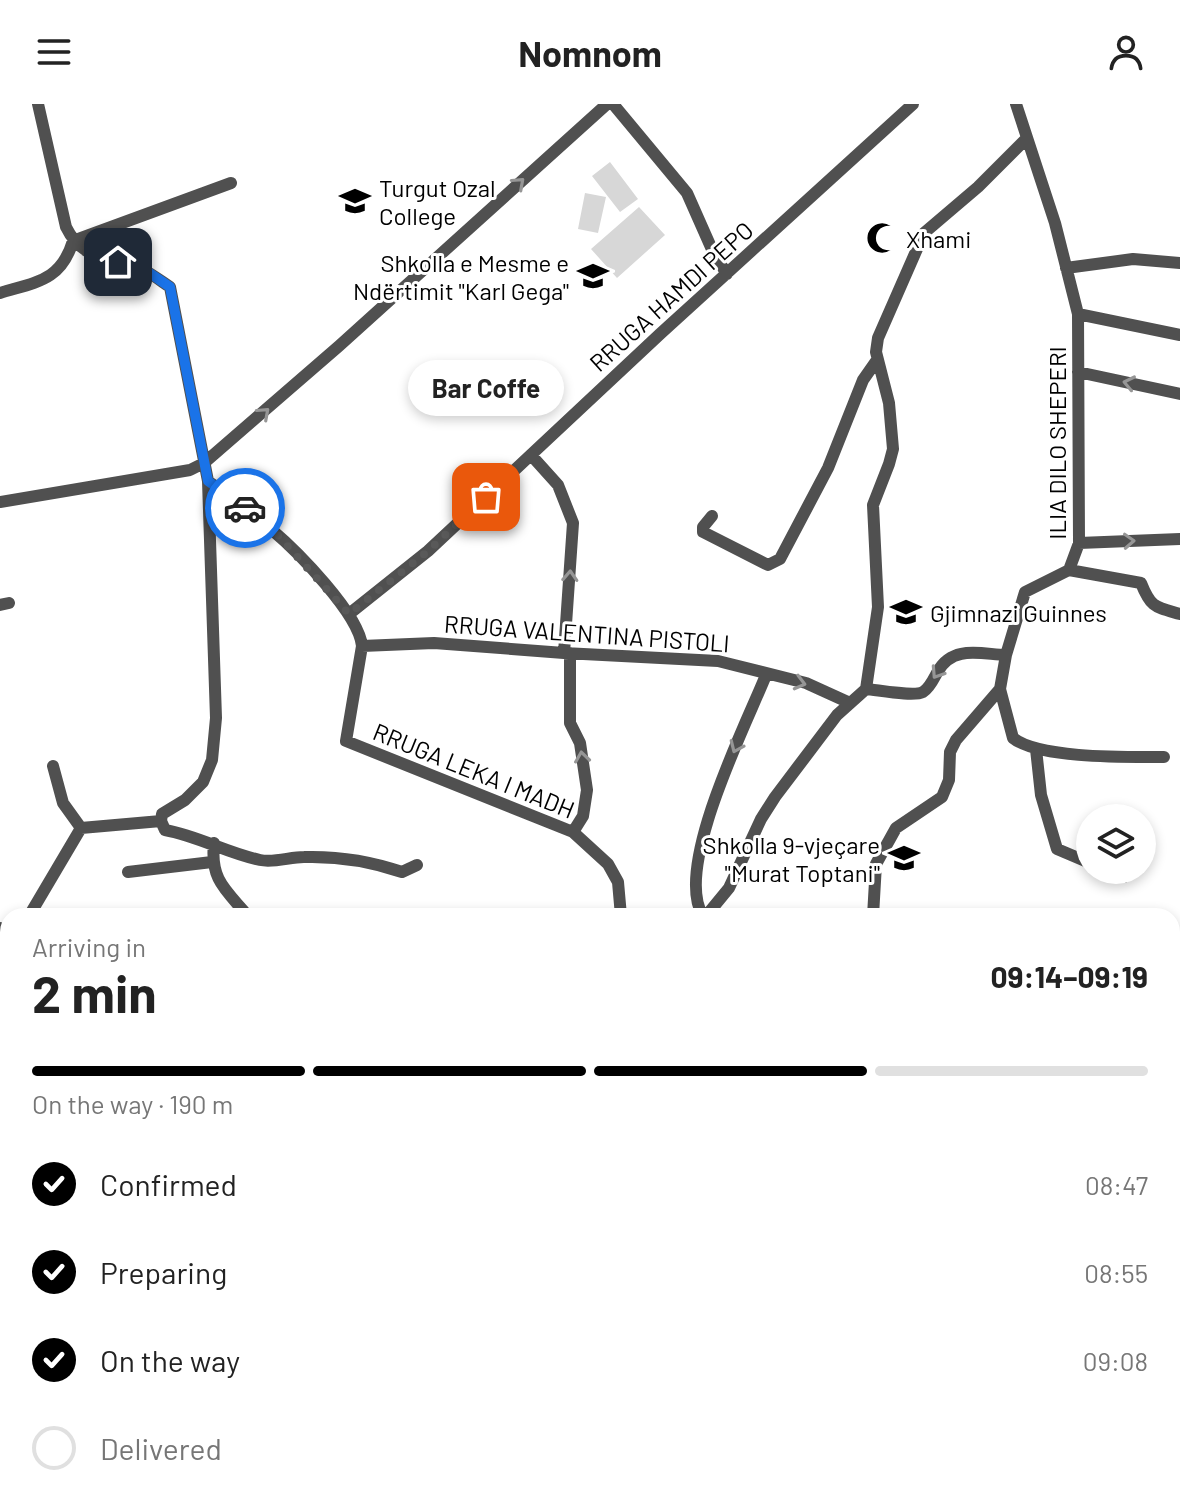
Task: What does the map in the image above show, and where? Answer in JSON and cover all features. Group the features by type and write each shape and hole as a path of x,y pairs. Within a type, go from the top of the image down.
{"street":[{"path":"38,104 66,227 73,241 87,254 145,270 170,287 208,481 216,718 212,760 203,782 185,800 162,814 165,830 264,861 303,857 342,858 372,862 402,872 417,865"},
{"path":"0,502 190,470 204,463 610,104 687,193 714,254 727,274"},
{"name":"RRUGA HAMDI PEPO","path":"349,614 428,551 913,104"},
{"name":"ILIA DILO SHEPERI","path":"1016,104 1051,208 1078,314 1079,543 1069,570"},
{"path":"711,908 729,888 761,819 775,797 837,715 866,689 878,607 873,505 893,449 889,403 877,360 878,338 924,233 958,205 1026,139"},
{"path":"73,241 231,183"},
{"path":"0,293 46,278 60,269 68,258 73,241"},
{"path":"1066,268 1133,259 1180,263"},
{"path":"1078,314 1180,335"},
{"path":"712,516 703,527 703,532 768,565 780,559 828,468 863,380 877,360"},
{"path":"1078,372 1180,394"},
{"path":"531,455 558,485 573,523 567,653 570,723 580,743 587,790 583,816 573,832"},
{"path":"208,481 274,531 349,614 362,646"},
{"path":"1079,543 1180,539"},
{"path":"1164,757 1036,749 1013,738 1000,689 1006,655 1025,592 1069,570 1141,583 1149,603 1180,614"},
{"name":"RRUGA VALENTINA PISTOLI","path":"362,646 434,643 718,661 806,683 850,703"},
{"name":"RRUGA LEKA I MADH","path":"362,646 346,741 573,832 600,855 613,873 618,882 620,908"},
{"path":"866,689 919,693 928,688 942,664 956,654 1006,655"},
{"path":"699,908 696,888 703,835 715,796 766,675"},
{"path":"873,908 876,864 885,846 896,828 942,797 949,780 950,752 956,740 1000,689"},
{"path":"1036,749 1041,795 1057,849 1076,857"},
{"path":"53,766 63,803 81,828"},
{"path":"81,828 161,821"},
{"path":"34,908 81,828"},
{"path":"214,843 212,862 216,879 241,908"},
{"path":"128,872 212,862"}],"shaded area":[{"path":"610,162 638,199 620,212 592,176"},
{"path":"585,193 606,197 598,233 578,229"},
{"path":"639,207 665,235 617,278 591,249"}],"way so far":[{"path":"245,508 274,531 349,614 428,551 486,497"}],"place":[{"name":"Turgut Ozal College","path":"355,201"},
{"name":"Xhami","path":"882,238"},
{"name":"Shkolla e Mesme e Ndërtimit \"Karl Gega\"","path":"593,276"},
{"name":"Bar Coffe","path":"486,497"},
{"name":"Gjimnazi Guinnes","path":"906,612"},
{"name":"Shkolla 9-vjeçare \"Murat Toptani\"","path":"904,858"}],"route":[{"path":"118,262 145,270 170,287 208,481 245,508"}]}
